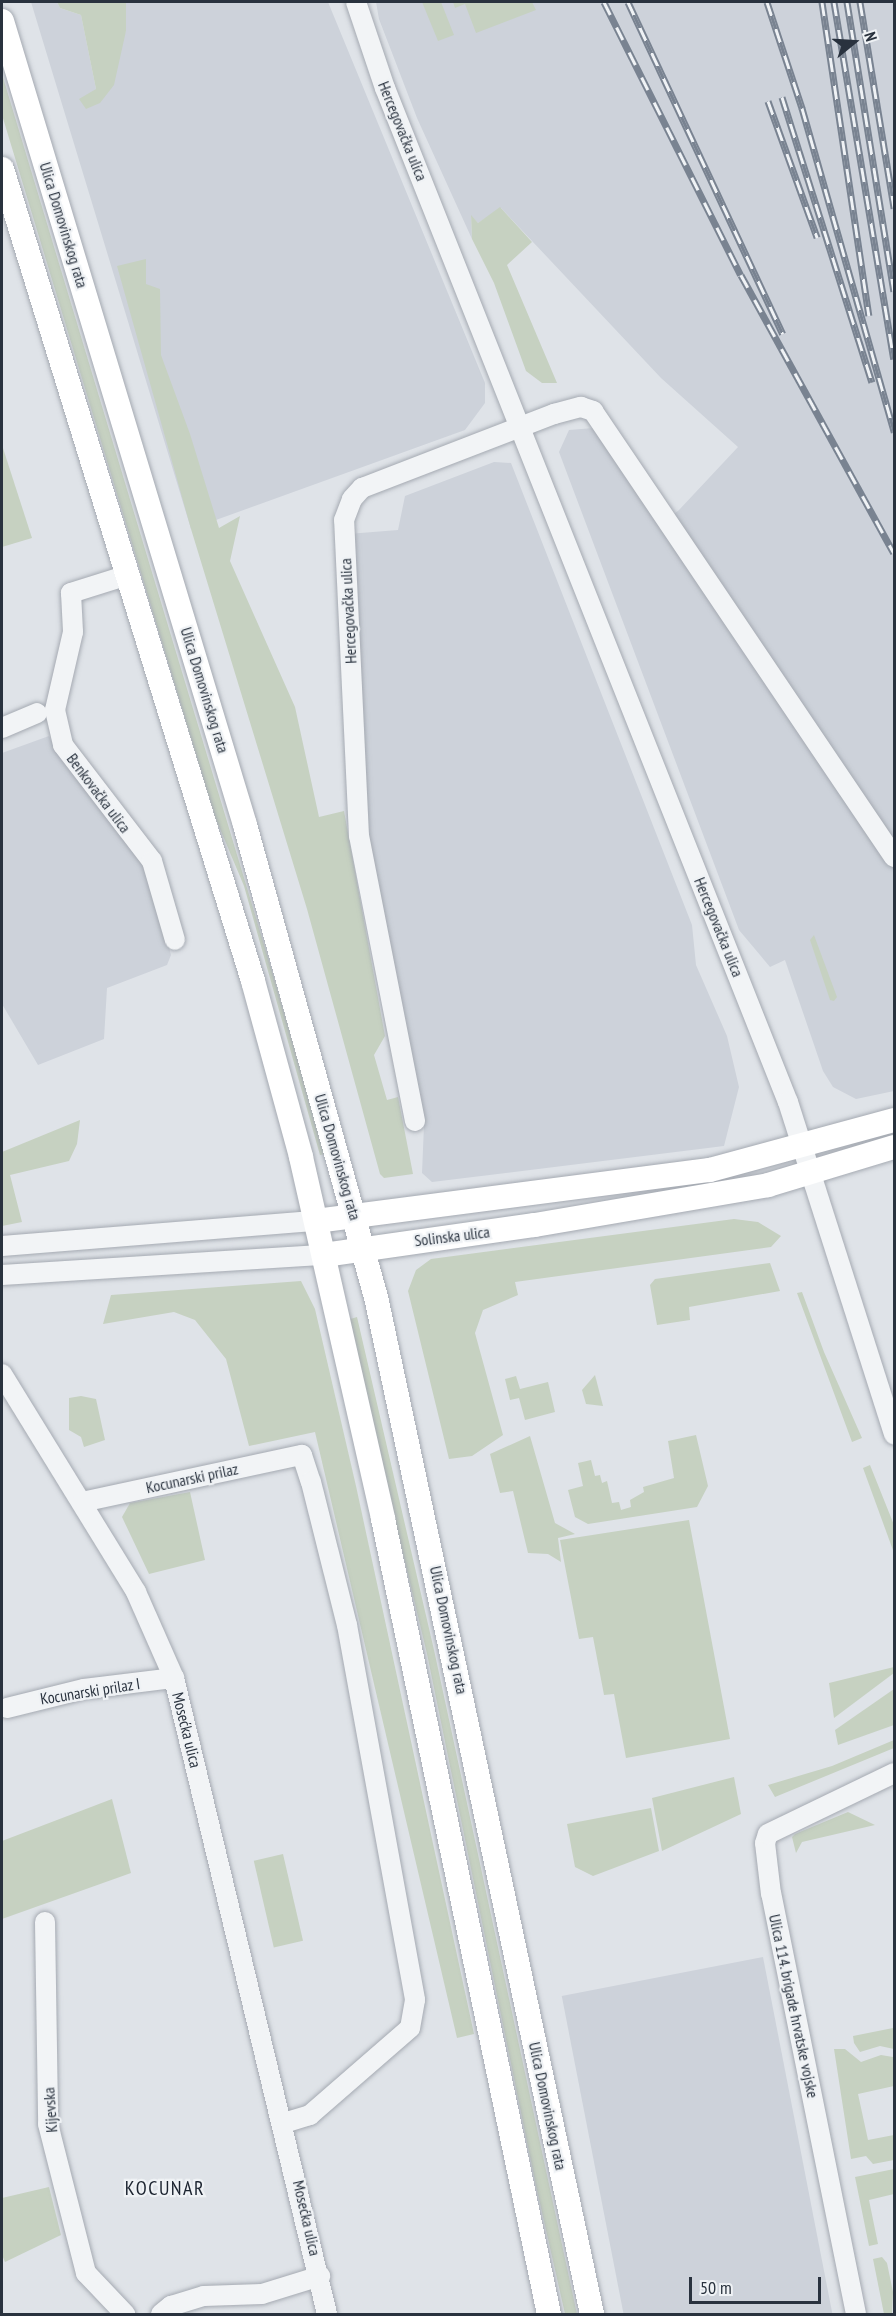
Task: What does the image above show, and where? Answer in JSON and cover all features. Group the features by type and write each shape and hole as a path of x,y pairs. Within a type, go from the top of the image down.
{"main road":[{"name":"Ulica Domovinskog rata","path":"2,21 245,825 356,1218 432,1548 592,2314"},
{"path":"2,169 253,981 316,1221 549,2314"},
{"name":"Solinska ulica","path":"316,1221 356,1218 605,1181 710,1170 803,1147 894,1120"},
{"name":"Solinska ulica","path":"324,1255 633,1209 812,1175 894,1147"}],"street":[{"name":"Hercegovačka ulica","path":"356,2 385,88 756,1016 803,1147 894,1435"},
{"name":"Hercegovačka ulica","path":"415,1121 359,836 345,512 362,488 522,426 581,407 594,411 894,857"},
{"name":"Benkovačka ulica","path":"128,576 71,593 73,632 55,710 63,745 152,861 176,940"},
{"path":"2,728 37,713"},
{"name":"Solinska ulica","path":"2,1246 316,1221"},
{"name":"Solinska ulica","path":"2,1275 324,1255"},
{"name":"Mosećka ulica","path":"2,1374 136,1592 174,1678 284,2123 327,2314"},
{"name":"Kocunarski prilaz","path":"82,1502 302,1455 347,1625 415,2000 410,2028 310,2115 284,2123"},
{"name":"Kocunarski prilaz I","path":"7,1708 84,1689 174,1678"},
{"name":"Ulica 114. brigade hrvatske vojske","path":"856,2314 771,1894 765,1843 768,1834 894,1773"},
{"name":"Kijevska","path":"45,1922 48,2124 86,2273 125,2314"},
{"path":"161,2314 171,2306 204,2296 262,2294 320,2276"}],"shaded area":[{"path":"31,2 57,2 60,8 81,15 96,89 86,109 126,31 126,2 328,2 485,383 485,403 465,430 191,529"},
{"path":"376,2 894,2 894,1091 856,1099 833,1087 823,1071 785,960 770,967 739,930 559,452 569,430 594,428 661,524 679,510 738,447 661,378 501,208 478,223 471,216 472,239 417,118 379,19"},
{"path":"494,462 511,463 692,925 696,965 727,1036 739,1087 724,1146 432,1182 422,1173 424,1125 366,837 348,534 398,530 405,496"},
{"path":"49,736 55,749 151,876 171,955 167,965 107,988 104,1039 38,1065 2,1004 2,753"},
{"path":"763,1957 832,2314 624,2314 562,1996"}],"green space":[{"path":"57,2 126,2 126,31 114,85 100,103 86,109 79,99 96,89 81,15 60,8"},
{"path":"422,2 441,2 454,35 438,41"},
{"path":"453,2 532,2 536,10 476,33 465,4 455,8"},
{"path":"2,74 325,1154 320,1155 244,886 215,817 2,115"},
{"path":"500,207 532,242 507,265 557,383 542,383 526,371 494,283 472,239 471,215 478,223"},
{"path":"146,259 146,284 160,289 161,355 190,434 219,528 240,516 230,561 295,707 319,817 344,811 385,1036 374,1055 387,1100 398,1097 413,1174 384,1178 380,1174 307,909 191,529 117,266"},
{"path":"2,445 32,538 2,547"},
{"path":"814,935 837,997 834,1001 830,1000 810,940"},
{"path":"80,1120 77,1144 69,1161 10,1175 22,1222 2,1226 2,1152"},
{"path":"734,1219 758,1222 781,1236 771,1247 515,1282 518,1295 483,1310 475,1333 503,1435 472,1456 449,1459 408,1291 416,1270 431,1259"},
{"path":"770,1263 780,1291 689,1307 690,1320 657,1325 650,1285 655,1279"},
{"path":"301,1281 315,1309 356,1486 474,2034 457,2038 315,1432 249,1446 226,1359 195,1320 174,1312 103,1324 111,1295"},
{"path":"802,1292 824,1352 862,1438 852,1442 797,1293"},
{"path":"357,1317 434,1650 577,2314 565,2314 536,2186 427,1654 347,1320"},
{"path":"595,1375 603,1406 586,1404 582,1390"},
{"path":"516,1376 520,1389 548,1382 555,1412 525,1420 519,1398 510,1400 505,1379"},
{"path":"81,1396 96,1399 105,1440 84,1447 81,1437 69,1430 69,1398"},
{"path":"696,1435 708,1486 697,1507 588,1524 575,1517 568,1490 583,1486 578,1463 591,1460 595,1476 600,1475 602,1483 607,1481 612,1503 619,1502 621,1510 631,1507 630,1500 644,1492 643,1487 674,1478 668,1441"},
{"path":"530,1436 555,1523 575,1534 558,1538 561,1562 548,1554 528,1553 513,1491 500,1493 490,1454"},
{"path":"870,1465 894,1525 894,1553 863,1468"},
{"path":"190,1492 205,1560 149,1574 122,1517 130,1503"},
{"path":"689,1520 730,1739 626,1758 614,1694 604,1695 593,1637 579,1639 560,1540"},
{"path":"894,1667 894,1673 834,1718 829,1683"},
{"path":"894,1689 894,1725 838,1745 835,1730"},
{"path":"894,1740 894,1748 775,1797 768,1785 832,1766"},
{"path":"734,1777 741,1814 662,1851 652,1798"},
{"path":"112,1799 131,1873 2,1919 2,1841"},
{"path":"651,1808 659,1851 593,1876 575,1867 567,1824"},
{"path":"848,1812 875,1825 802,1842 796,1853 792,1837 795,1834"},
{"path":"283,1854 303,1941 274,1947 254,1861"},
{"path":"893,2028 894,2049 880,2046 860,2052 854,2043 853,2036"},
{"path":"834,2049 845,2049 861,2062 881,2055 893,2057 894,2086 858,2094 868,2140 894,2135 894,2160 873,2164 866,2156 851,2159"},
{"path":"894,2169 894,2194 869,2200 878,2244 869,2246 855,2177"},
{"path":"49,2187 61,2235 5,2262 2,2255 2,2198"},
{"path":"882,2257 887,2263 893,2292 892,2314 884,2314 873,2259"}],"railway":[{"path":"604,2 741,275 894,553"},
{"path":"628,2 783,334"},
{"path":"767,2 802,108 894,432"},
{"path":"822,2 869,316"},
{"path":"834,2 894,359"},
{"path":"847,2 894,291"},
{"path":"860,2 894,208"},
{"path":"782,97 872,382"},
{"path":"768,101 817,237"}],"district":[{"name":"KOCUNAR","path":"165,2188"}]}
